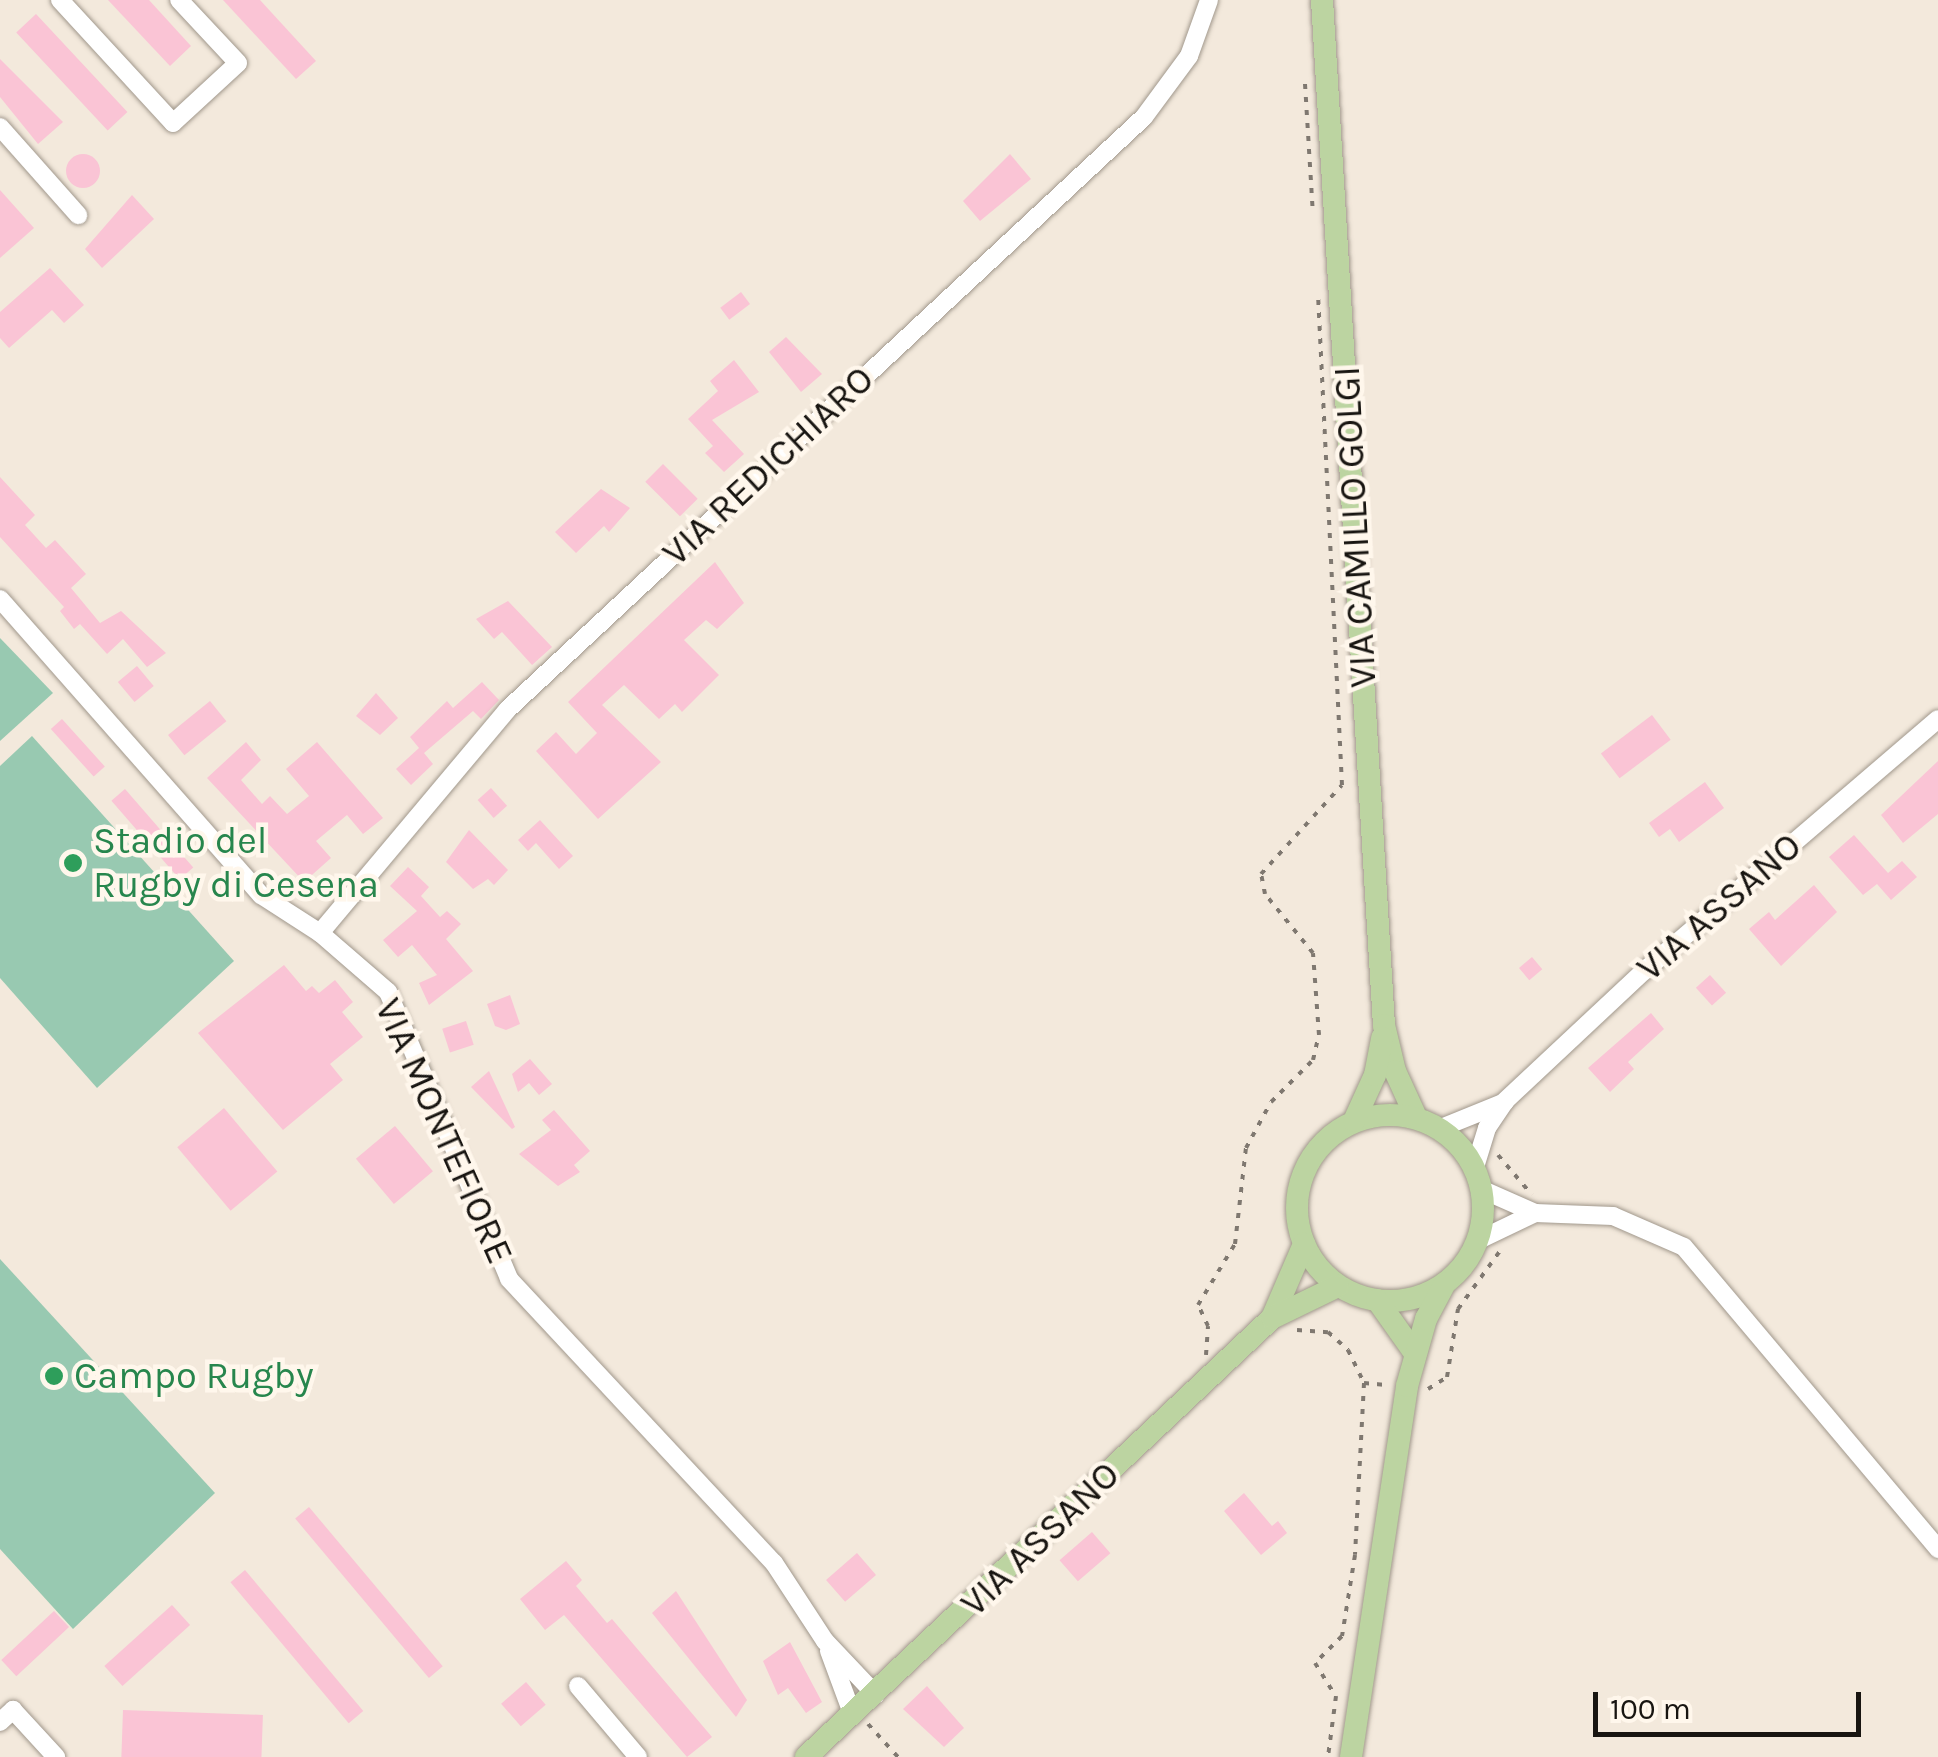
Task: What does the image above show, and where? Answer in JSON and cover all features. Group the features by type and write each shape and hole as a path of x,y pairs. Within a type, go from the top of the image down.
{"main road":[{"name":"VIA CAMILLO GOLGI","path":"1325,0 1384,1025 1395,1071 1416,1117"},
{"name":"VIA CAMILLO GOLGI","path":"1354,1121 1375,1075 1384,1025"},
{"path":"1351,1757 1414,1352 1445,1284 1478,1240 1483,1190 1475,1167 1441,1128 1416,1117 1385,1114 1354,1121 1320,1146 1300,1182 1304,1244 1338,1286 1378,1300 1413,1298 1445,1284"},
{"name":"VIA ASSANO","path":"1278,1326 1304,1244"},
{"name":"VIA ASSANO","path":"806,1757 1218,1369 1338,1286"},
{"path":"1378,1300 1414,1352"}],"street":[{"path":"60,0 173,123 238,63 179,0"},
{"name":"VIA REDICHIARO","path":"320,933 507,710 1144,117 1189,56 1208,0"},
{"path":"0,127 78,215"},
{"name":"VIA MONTEFIORE","path":"0,599 261,895 320,933 388,992 509,1279 774,1563 826,1641 876,1695"},
{"name":"VIA ASSANO","path":"1475,1167 1487,1128 1505,1101 1644,971 1938,719"},
{"name":"VIA ASSANO","path":"1441,1128 1505,1101"},
{"path":"1483,1190 1534,1213 1613,1216 1684,1247 1938,1549"},
{"path":"1478,1240 1534,1213"},
{"name":"VIA MONTEFIORE","path":"826,1641 853,1716"},
{"path":"578,1686 638,1757"},
{"path":"0,1722 13,1710 56,1757"}],"path":[{"path":"1304,67 1314,221"},
{"path":"1218,1369 1205,1353 1209,1334 1200,1297 1230,1258 1240,1167 1256,1127 1313,1060 1319,1035 1313,953 1261,885 1267,860 1336,797 1344,766 1318,295"},
{"path":"1499,1146 1505,1170 1532,1189 1534,1213"},
{"path":"1364,1383 1435,1390 1444,1384 1458,1309 1495,1257 1514,1244"},
{"path":"1278,1326 1328,1332 1348,1350 1364,1383 1354,1555 1342,1636 1314,1663 1336,1696 1328,1757"},
{"path":"853,1716 870,1725 894,1755"}],"green space":[{"path":"0,638 53,693 0,741"},
{"name":"Stadio del Rugby di Cesena","path":"32,736 234,961 97,1088 0,978 0,766"},
{"name":"Campo Rugby","path":"0,1259 215,1493 73,1629 0,1549"}],"building":[{"path":"108,0 149,0 191,46 170,66"},
{"path":"223,0 260,0 316,61 296,79"},
{"path":"36,14 127,112 108,130 16,32"},
{"path":"0,59 63,122 38,144 0,97"},
{"path":"83,154 95,159 100,171 95,183 83,188 71,183 66,171 71,159"},
{"path":"1010,154 1031,179 980,221 963,201"},
{"path":"0,190 34,228 0,258"},
{"path":"132,195 154,219 102,268 85,249"},
{"path":"50,268 84,305 64,323 52,310 9,348 0,338 0,312"},
{"path":"741,292 750,304 729,320 720,308"},
{"path":"786,337 822,374 801,392 769,352"},
{"path":"734,360 759,392 712,420 744,454 724,472 705,453 713,446 688,419 718,391 710,381"},
{"path":"663,464 698,499 680,516 645,482"},
{"path":"0,477 35,515 25,525 46,548 55,540 86,574 71,588 100,623 121,611 166,653 147,667 123,639 107,654 80,624 74,629 60,611 64,607 0,537"},
{"path":"601,489 630,508 609,532 604,526 576,553 555,532"},
{"path":"715,562 744,603 717,629 706,620 684,640 719,675 682,712 675,704 659,719 624,685 602,705 661,762 598,819 536,751 556,732 576,754 597,733 568,702"},
{"path":"508,601 552,647 532,665 502,632 494,639 476,619"},
{"path":"137,666 154,686 135,702 118,682"},
{"path":"482,682 499,700 481,719 473,711 424,753 433,764 411,785 396,769 419,748 410,737 447,701 453,708"},
{"path":"376,693 398,718 380,735 356,716"},
{"path":"210,701 226,721 184,755 168,735"},
{"path":"1652,715 1671,740 1620,778 1601,754"},
{"path":"62,719 105,767 94,777 51,729"},
{"path":"246,742 261,760 241,780 262,804 270,796 287,814 309,796 286,769 317,742 383,818 363,834 347,815 316,841 331,858 304,882 207,778"},
{"path":"1938,761 1938,814 1903,843 1881,815"},
{"path":"1705,782 1724,808 1679,842 1670,829 1659,837 1649,823"},
{"path":"491,788 507,806 494,818 478,800"},
{"path":"125,789 193,867 180,879 111,801"},
{"path":"540,820 573,856 559,869 536,843 528,851 518,840"},
{"path":"469,830 508,870 494,885 488,879 473,889 446,862"},
{"path":"1854,835 1888,873 1902,861 1917,877 1891,900 1877,884 1863,895 1829,857"},
{"path":"408,867 429,887 421,896 440,917 447,911 461,924 446,939 473,971 429,1005 419,983 437,975 412,945 398,957 383,940 417,911 390,886"},
{"path":"1814,885 1837,912 1781,966 1749,929 1769,912 1775,920"},
{"path":"1532,957 1542,969 1529,980 1519,968"},
{"path":"284,965 306,991 312,986 319,993 335,980 353,1002 342,1012 363,1037 330,1064 343,1080 283,1130 198,1033"},
{"path":"1710,975 1726,993 1712,1006 1696,988"},
{"path":"510,995 520,1024 506,1030 495,1026 487,1004"},
{"path":"1651,1013 1664,1029 1628,1062 1634,1069 1610,1092 1588,1068"},
{"path":"466,1021 474,1045 450,1053 442,1029"},
{"path":"530,1059 552,1084 539,1095 529,1083 518,1092 512,1074"},
{"path":"489,1071 515,1127 512,1129 471,1087"},
{"path":"224,1108 277,1172 231,1211 177,1147"},
{"path":"554,1110 590,1151 574,1165 580,1172 558,1186 519,1154 551,1130 542,1120"},
{"path":"395,1126 433,1171 394,1204 356,1159"},
{"path":"1244,1493 1272,1526 1278,1521 1287,1533 1261,1555 1224,1511"},
{"path":"309,1507 443,1666 429,1678 295,1519"},
{"path":"1092,1532 1110,1553 1078,1581 1060,1560"},
{"path":"857,1553 876,1575 845,1602 826,1580"},
{"path":"566,1561 582,1580 576,1586 607,1623 612,1619 712,1737 687,1757 564,1615 545,1630 520,1599"},
{"path":"245,1570 363,1711 349,1723 230,1582"},
{"path":"676,1591 747,1700 736,1717 652,1613"},
{"path":"172,1605 190,1625 122,1686 104,1666"},
{"path":"54,1611 69,1627 16,1676 1,1660"},
{"path":"790,1642 822,1702 806,1713 788,1688 778,1695 763,1661"},
{"path":"526,1682 546,1705 521,1726 501,1704"},
{"path":"927,1686 964,1728 944,1747 903,1709"},
{"path":"123,1710 263,1715 261,1757 121,1757"}],"place":[{"name":"Stadio del Rugby di Cesena","path":"73,863"},
{"name":"Campo Rugby","path":"54,1376"}]}
